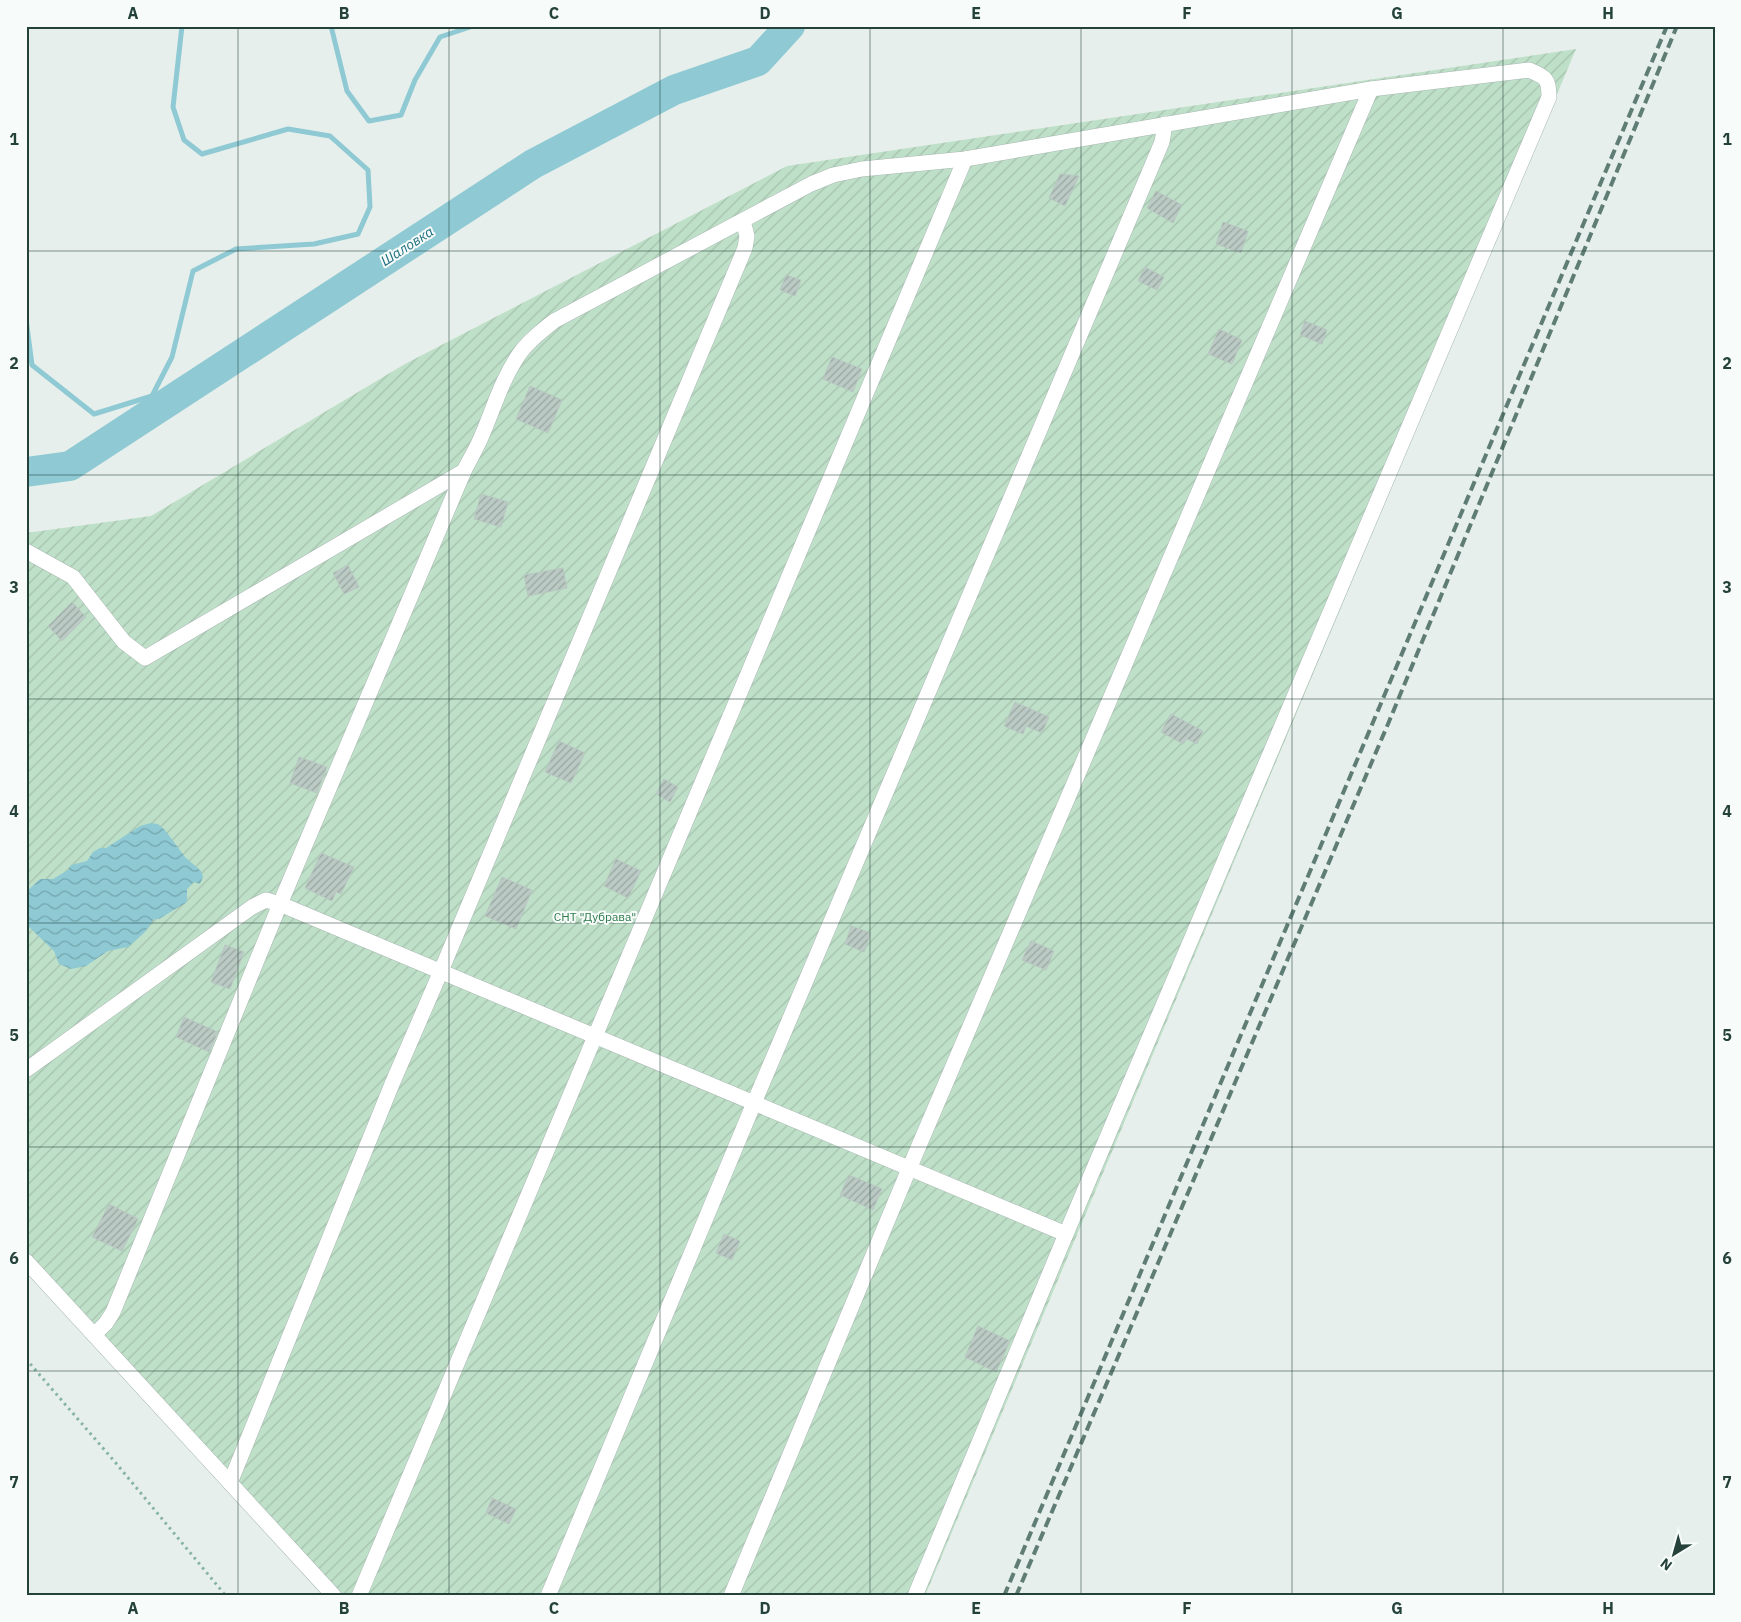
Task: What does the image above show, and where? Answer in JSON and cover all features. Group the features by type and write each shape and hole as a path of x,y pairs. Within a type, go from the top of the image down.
{"lane":[{"path":"94,1335 106,1323 113,1312 280,904 464,471 480,441 496,396 521,352 534,336 554,321 811,184 833,176 862,169 965,159 1371,89 1529,70 1542,75 1549,84 1549,97 1066,1234 915,1596"},
{"path":"732,1596 909,1169 1371,89"},
{"path":"548,1596 754,1103 1162,142 1164,124"},
{"path":"359,1596 598,1037 842,458 965,159"},
{"path":"230,1482 392,1084 745,248 747,236 743,221"},
{"path":"26,551 73,577 124,642 145,658 464,471"},
{"path":"26,1070 252,907 266,900 280,904 441,971 1066,1234"},
{"path":"26,1261 334,1596"}],"path":[{"path":"26,1359 116,1462 226,1596"}],"green space":[{"name":"СНТ \"Дубрава\"","path":"1576,49 925,1596 328,1596 26,1267 26,533 151,516 405,364 787,166"}],"water":[{"path":"151,823 158,824 165,830 185,857 201,871 203,877 200,884 194,882 187,889 187,902 159,919 154,919 145,932 128,947 108,951 86,966 71,969 59,964 54,951 26,924 27,891 40,879 53,879 68,870 71,865 87,861 93,852 100,848 106,848 140,826"}],"building":[{"path":"1060,174 1079,176 1065,206 1049,198"},
{"path":"1156,191 1182,205 1173,223 1147,208"},
{"path":"1223,222 1248,231 1241,253 1216,244"},
{"path":"1145,267 1164,277 1157,290 1138,281"},
{"path":"786,275 801,280 795,296 780,290"},
{"path":"1305,321 1327,330 1322,344 1300,335"},
{"path":"1219,329 1242,340 1232,364 1208,354"},
{"path":"832,357 862,369 853,392 823,379"},
{"path":"530,386 562,400 548,433 516,419"},
{"path":"481,494 508,502 501,527 474,519"},
{"path":"348,565 359,587 344,594 333,573"},
{"path":"563,568 567,588 528,596 524,575"},
{"path":"72,602 86,617 62,641 48,626"},
{"path":"1015,702 1049,717 1042,733 1026,726 1023,734 1004,726"},
{"path":"1171,714 1203,731 1197,744 1187,739 1183,744 1161,732"},
{"path":"559,741 585,753 571,783 545,772"},
{"path":"299,757 327,767 317,793 290,783"},
{"path":"664,779 678,787 670,802 656,794"},
{"path":"321,853 354,867 341,894 336,892 332,901 305,888"},
{"path":"616,859 641,871 628,898 604,886"},
{"path":"502,877 532,890 516,929 485,916"},
{"path":"851,926 871,933 864,952 845,944"},
{"path":"1031,941 1054,951 1046,970 1022,960"},
{"path":"225,945 244,952 230,989 211,982"},
{"path":"184,1017 218,1032 209,1052 176,1037"},
{"path":"849,1175 882,1189 873,1210 840,1195"},
{"path":"109,1204 138,1219 122,1251 92,1237"},
{"path":"724,1234 740,1241 732,1260 716,1253"},
{"path":"978,1326 1010,1341 996,1372 965,1357"},
{"path":"492,1498 516,1509 509,1524 486,1513"}],"waterway":[{"path":"26,319 32,365 94,414 152,396 172,357 193,271 236,249 314,244 358,234 370,207 368,170 330,136 288,129 202,154 184,140 173,107 182,26"},
{"path":"331,26 347,91 369,121 401,115 415,80 440,37 473,26"},
{"name":"Шаловка","path":"26,472 70,466 533,164 674,90 758,61 790,26"}],"railway":[{"path":"1004,1596 1667,26"},
{"path":"1016,1596 1388,724 1677,26"}]}
